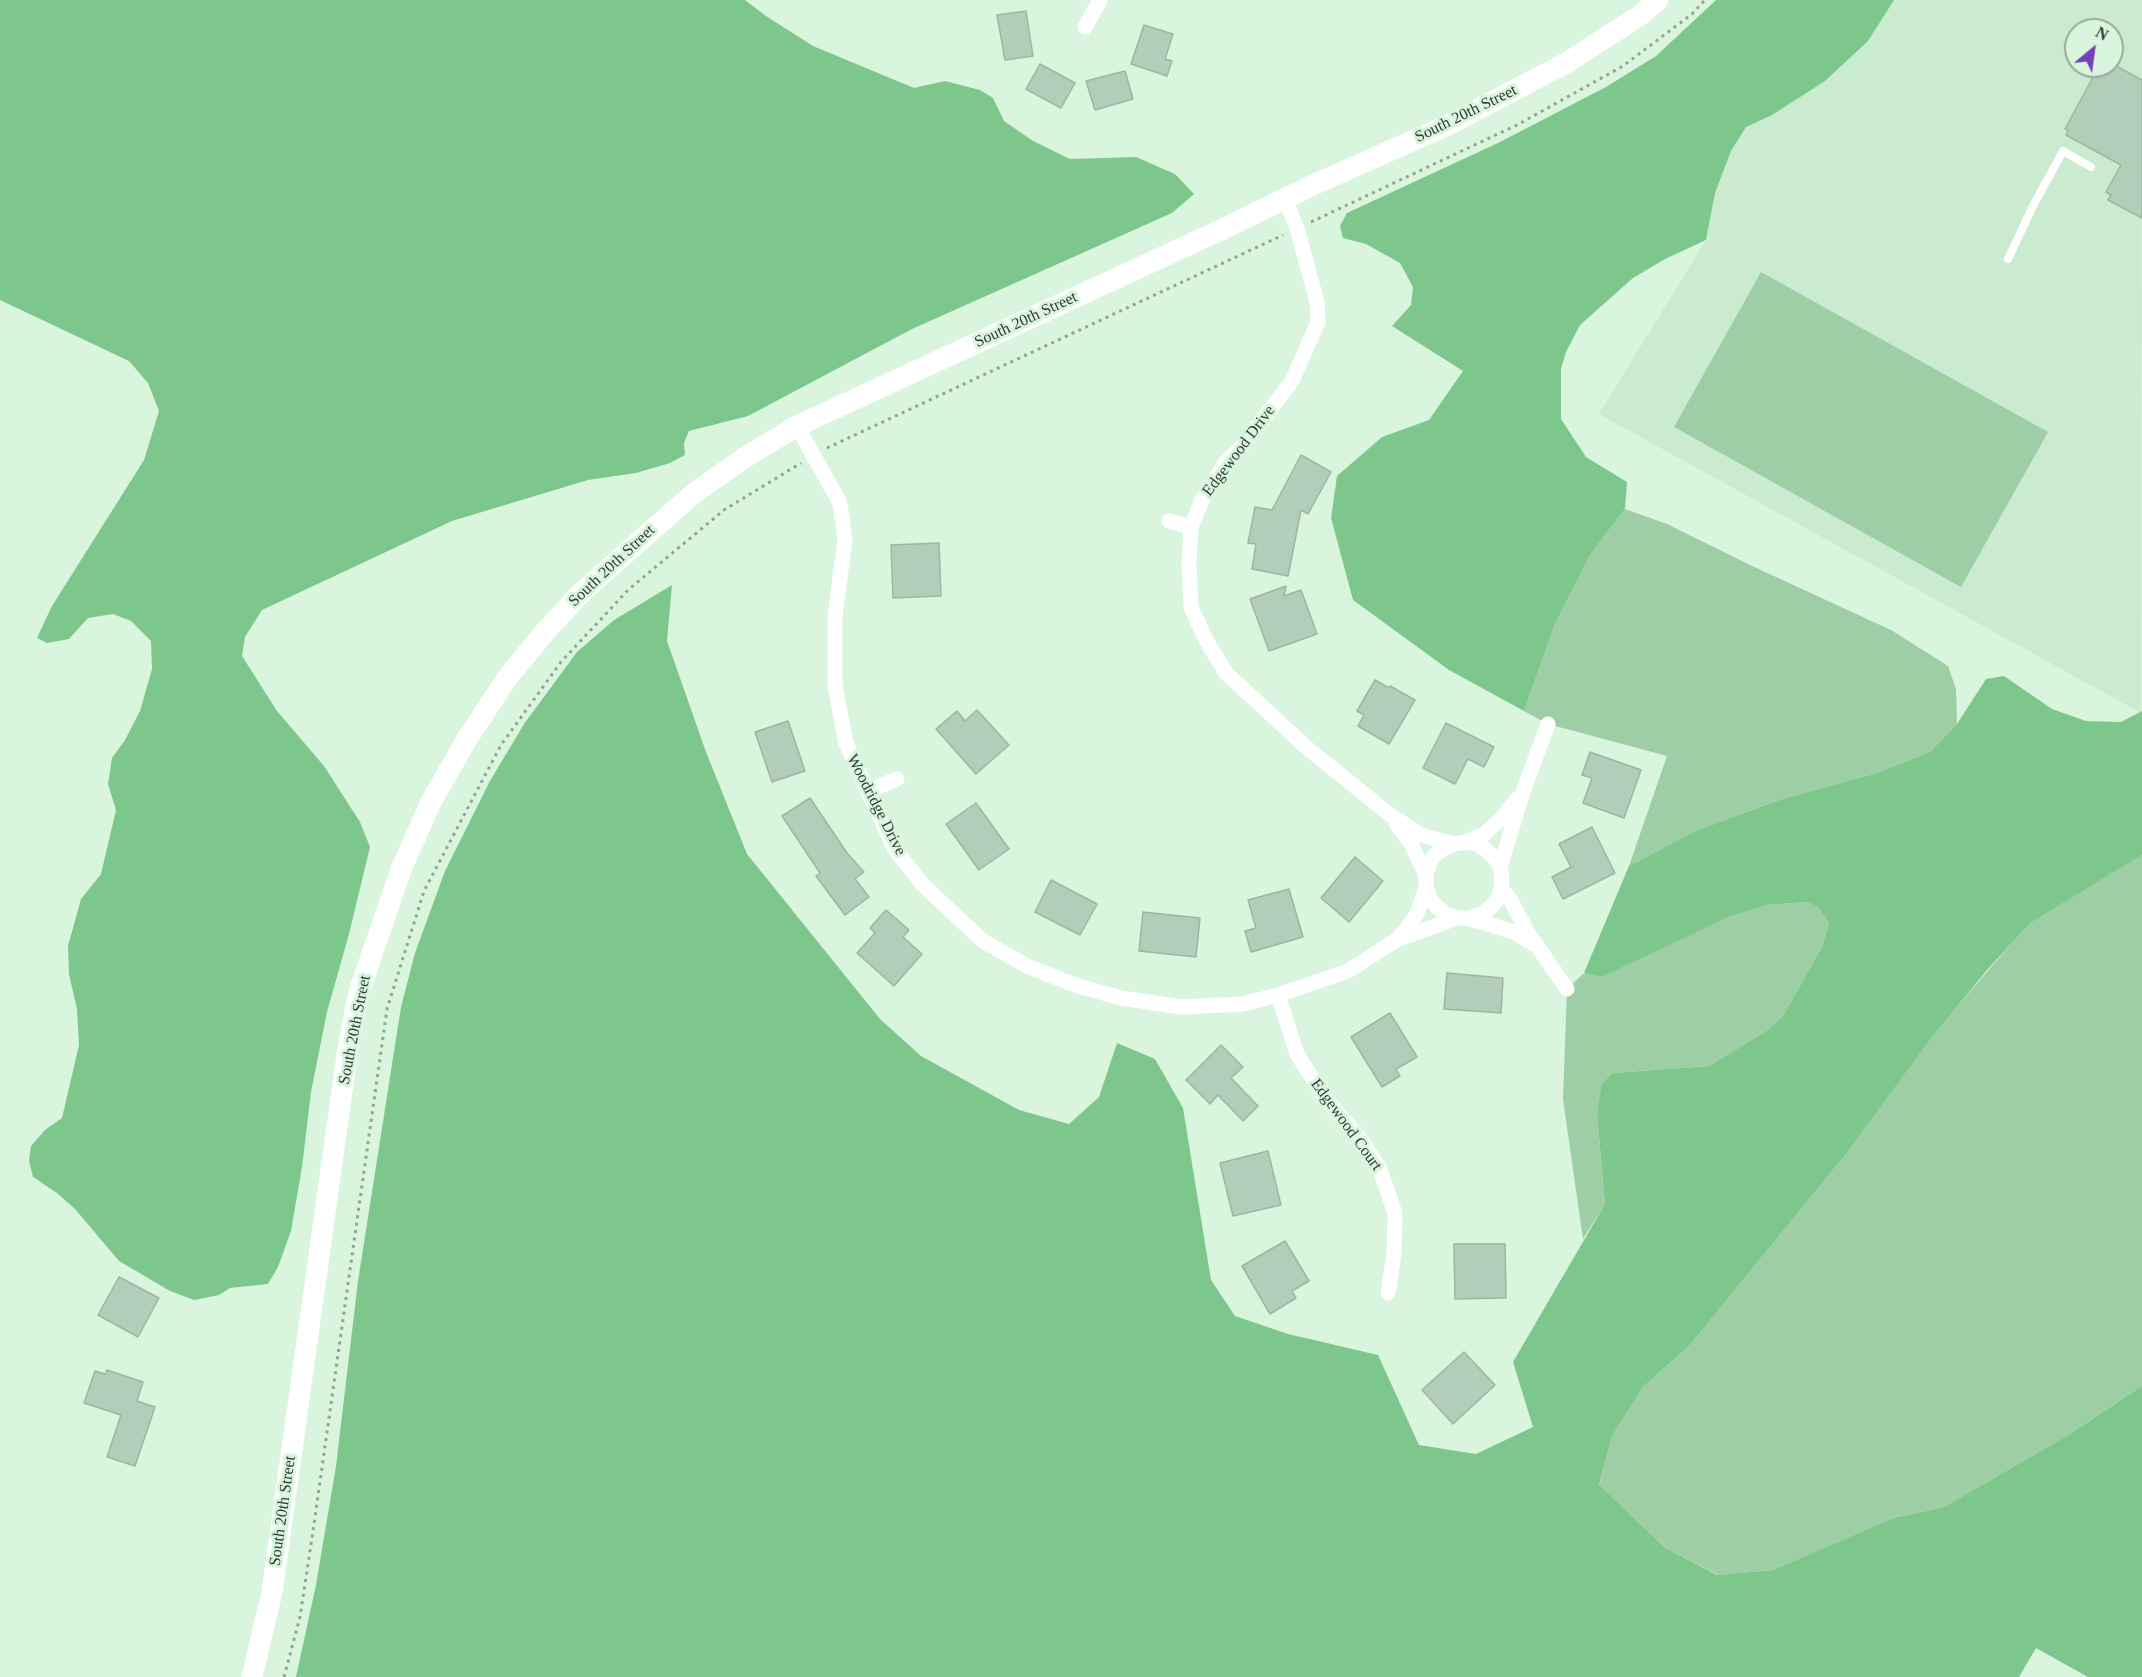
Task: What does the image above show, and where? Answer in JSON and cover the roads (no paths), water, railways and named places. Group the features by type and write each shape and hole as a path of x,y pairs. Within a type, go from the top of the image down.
{"main road":[{"name":"South 20th Street","path":"252,1677 272,1592 348,1048 359,992 402,867 431,801 467,739 508,677 544,633 582,592 693,494 744,458 797,426 1313,185 1448,125 1568,62 1642,14 1658,0"}],"street":[{"path":"1085,27 1100,0"},
{"name":"Edgewood Drive","path":"1285,199 1297,228 1317,302 1318,322 1292,381 1243,445 1226,462 1202,500 1191,527 1189,561 1191,607 1206,640 1226,673 1306,747 1389,814"},
{"name":"Woodridge Drive","path":"797,426 840,503 845,540 835,616 835,686 846,743 894,848 922,885 983,941 1027,966 1075,986 1121,998 1181,1007 1243,1004 1278,996 1348,971 1396,940 1418,912 1426,881"},
{"path":"1169,521 1191,527"},
{"path":"1500,867 1524,789 1548,724"},
{"path":"868,791 897,779"},
{"path":"1426,881 1429,864 1435,855 1444,848 1483,835 1503,818 1524,789"},
{"path":"1389,814 1421,835 1476,844 1494,857 1500,867 1502,878 1497,900 1480,915 1463,918"},
{"path":"1389,814 1410,842 1426,881 1430,898 1437,907 1446,914 1514,933 1539,947"},
{"path":"1501,889 1510,899 1528,933 1567,989"},
{"name":"Woodridge Drive","path":"1396,940 1463,918"},
{"name":"Edgewood Court","path":"1278,996 1297,1054 1324,1097 1358,1136 1379,1167 1395,1213 1394,1254 1388,1293"}],"lane":[{"path":"2008,259 2063,151 2091,167"}]}
